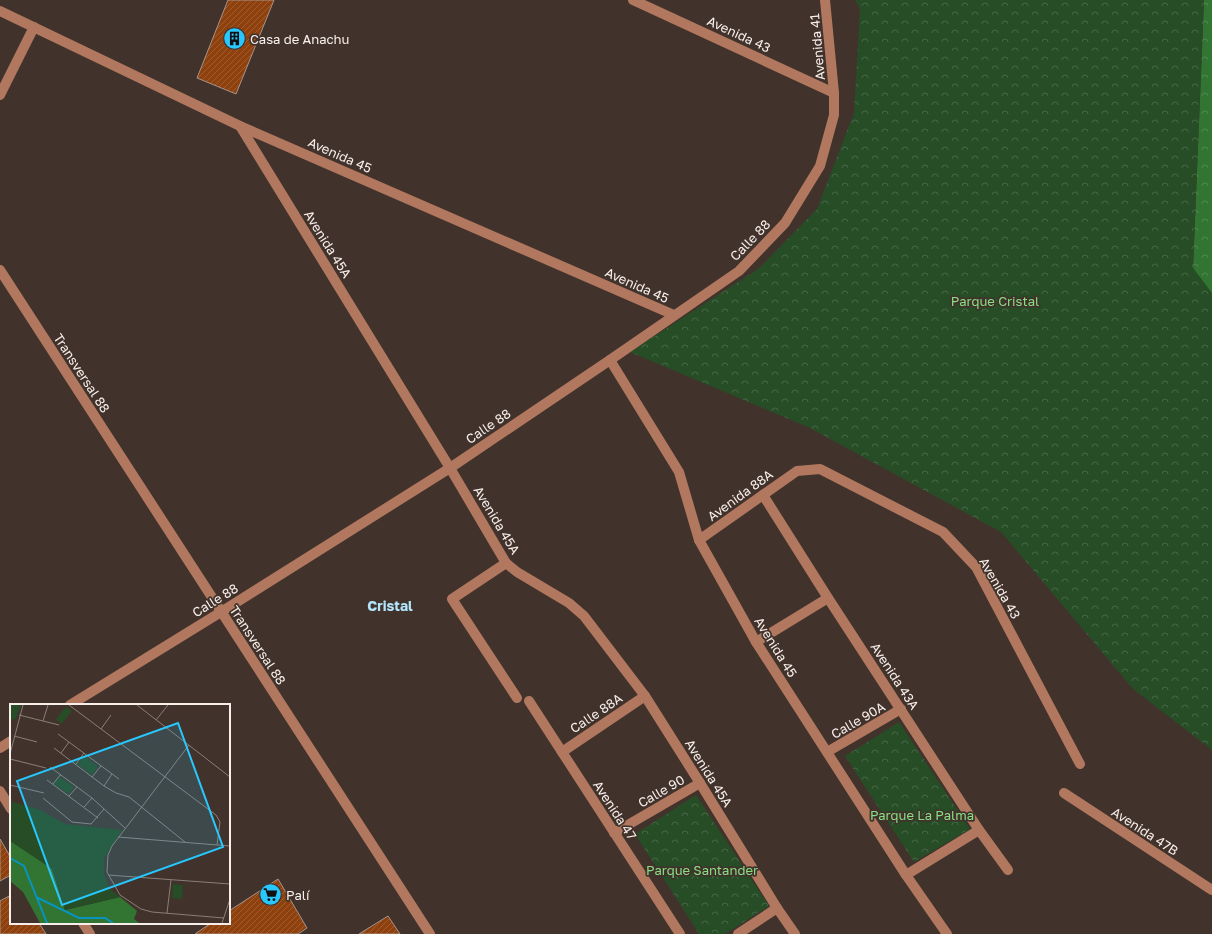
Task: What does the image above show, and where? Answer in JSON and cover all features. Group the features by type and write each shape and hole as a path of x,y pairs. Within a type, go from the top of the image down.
{"street":[{"name":"Avenida 43","path":"633,0 834,92"},
{"name":"Avenida 41","path":"826,0 834,92"},
{"name":"Avenida 45","path":"0,11 240,126 674,315"},
{"path":"0,95 34,27"},
{"name":"Calle 88","path":"72,704 450,468 739,271 785,223 820,166 834,115 834,92"},
{"name":"Avenida 45A","path":"240,126 506,562 517,572 570,603 584,616 645,696 777,908 795,934"},
{"name":"Transversal 88","path":"0,270 430,934"},
{"name":"Avenida 45","path":"610,360 679,472 699,540 756,642 906,876 947,934"},
{"name":"Avenida 43","path":"797,470 820,469 943,532 976,567 1080,764"},
{"name":"Avenida 88A","path":"699,540 797,470"},
{"name":"Avenida 43A","path":"763,495 979,830 1008,870"},
{"path":"506,562 452,599 517,698"},
{"path":"756,642 828,598"},
{"name":"Calle 88A","path":"562,752 645,696"},
{"name":"Avenida 47","path":"529,701 680,934"},
{"name":"Calle 90A","path":"827,752 901,709"},
{"path":"0,748 10,742"},
{"name":"Calle 90","path":"614,833 700,783"},
{"path":"0,792 10,807"},
{"name":"Avenida 47B","path":"1064,793 1212,890"},
{"path":"906,876 979,830"},
{"path":"738,934 777,908"},
{"path":"84,924 90,934"}],"green space":[{"name":"Parque Cristal","path":"855,0 1204,0 1193,268 1212,293 1212,750 1133,689 1001,532 810,428 630,352 758,269 817,209 854,113 860,9"},
{"path":"1204,0 1212,0 1212,297 1193,268"},
{"name":"Parque La Palma","path":"899,722 970,829 914,862 845,756"},
{"name":"Parque Santander","path":"696,795 769,906 725,934 699,934 635,834"}],"building":[{"name":"Casa de Anachu","path":"228,0 274,0 236,94 197,78"},
{"path":"0,839 10,856 10,876 0,881"},
{"name":"Palí","path":"278,879 307,928 298,934 195,934 210,924 230,924 230,910"},
{"path":"10,896 10,924 40,924 46,934 0,934 0,901"},
{"path":"388,916 400,934 359,934"}],"place":[{"name":"Casa de Anachu","path":"235,39"},
{"name":"Palí","path":"270,895"}],"district":[{"name":"Cristal","path":"390,605"}]}
